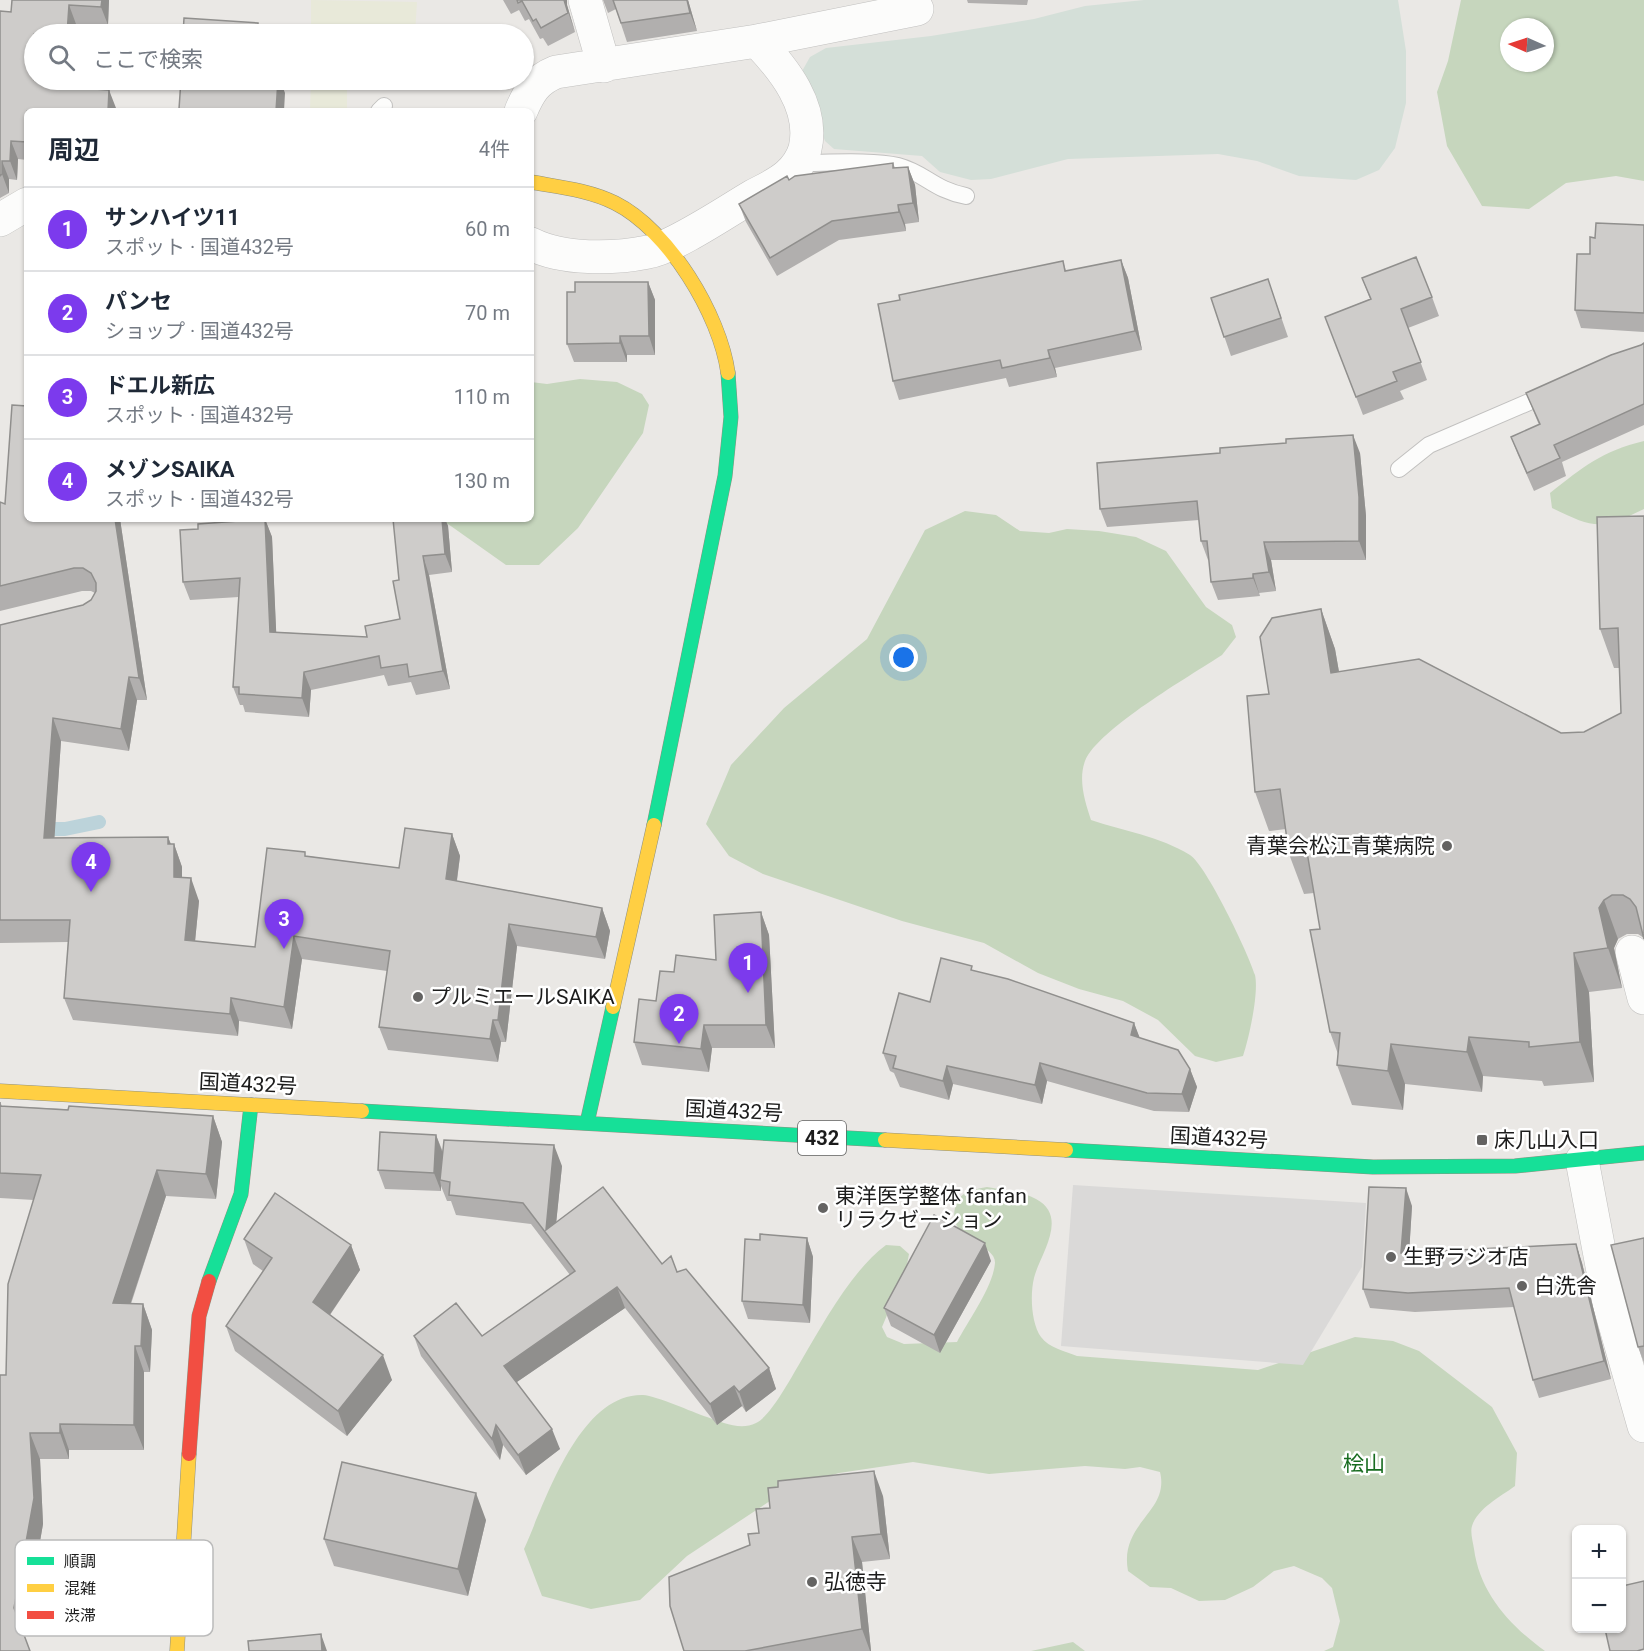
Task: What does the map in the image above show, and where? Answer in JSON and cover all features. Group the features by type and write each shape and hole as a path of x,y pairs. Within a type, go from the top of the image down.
{"main road":[{"path":"534,183 575,190 622,206 665,246 703,299 726,358 731,435 692,647 587,1123"},
{"name":"国道432号","path":"0,1091 1373,1167 1515,1166 1644,1153"},
{"path":"184,1540 194,1361 199,1316 241,1194 251,1105"},
{"path":"177,1651 178,1636"}],"street":[{"path":"585,0 604,66"},
{"path":"534,86 540,78 556,72 757,41 917,9"},
{"path":"534,245 563,254 609,255 650,252 665,246 788,176 800,162 806,147 805,122 797,93 781,66 757,41"},
{"path":"522,108 532,90"},
{"path":"0,220 24,206"},
{"path":"1632,952 1644,998"},
{"path":"1582,1160 1609,1303 1644,1426"}],"lane":[{"path":"800,162 895,165 914,171 946,192 966,196"},
{"path":"1399,469 1429,445 1562,387"}],"green space":[{"path":"311,0 417,2 416,24 311,24"},
{"path":"1461,0 1644,0 1644,181 1616,176 1566,183 1529,209 1482,206 1447,146 1437,92 1448,61"},
{"path":"311,90 347,90 347,108 310,108"},
{"path":"580,379 617,382 642,394 649,405 643,433 578,528 539,565 506,565 448,524 438,522 534,522 534,382 547,384"},
{"path":"1644,441 1644,509 1618,521 1598,524 1578,520 1552,508 1550,493 1573,475 1605,455"},
{"path":"965,511 996,515 1020,531 1049,533 1067,529 1136,537 1166,551 1206,607 1232,625 1236,637 1222,655 1146,704 1107,734 1093,748 1085,761 1082,783 1091,820 1154,838 1178,848 1190,855 1206,875 1236,930 1255,975 1255,1004 1243,1056 1216,1062 1195,1056 1158,1020 1123,1001 1079,989 1038,973 984,943 902,921 763,874 729,856 706,824 731,765 784,708 867,639 925,530"},
{"name":"桧山","path":"987,1187 1031,1196 1046,1207 1051,1216 1050,1237 1034,1278 1032,1300 1033,1316 1041,1337 1058,1349 1077,1356 1258,1370 1355,1337 1393,1341 1419,1351 1492,1407 1517,1453 1515,1486 1490,1503 1479,1514 1472,1526 1477,1565 1498,1607 1508,1619 1545,1651 1324,1651 1333,1647 1340,1621 1332,1588 1322,1578 1294,1566 1274,1571 1253,1587 1225,1600 1199,1601 1171,1588 1150,1587 1128,1571 1127,1554 1131,1541 1158,1498 1161,1486 1160,1472 1140,1467 1125,1469 1085,1466 989,1474 913,1462 839,1473 791,1487 687,1556 640,1600 591,1609 542,1596 524,1549 567,1454 600,1412 620,1399 643,1395 731,1425 744,1426 756,1423 762,1419 781,1395 828,1315 850,1283 873,1256 886,1245 900,1246 909,1254 906,1270 882,1327 887,1337 904,1344 957,1342 990,1283 995,1263 988,1251 964,1235 958,1228 954,1219 955,1208 963,1195 971,1190"},
{"path":"1073,1642 1085,1651 1031,1651"}],"shaded area":[{"path":"1144,0 1398,0 1406,51 1406,103 1395,148 1379,170 1356,180 1299,176 1257,161 1218,154 1068,159 991,179 971,180 940,172 922,156 834,149 825,141 801,73 810,57 826,48 931,36 1034,19 1085,6"},
{"path":"1073,1185 1366,1203 1362,1267 1303,1365 1061,1346"}],"building":[{"path":"12,0 102,0 101,7 69,5 68,24 24,24 24,90 109,90 108,108 24,108 24,142 11,141 10,161 2,161 0,176 0,11 11,12"},
{"path":"517,0 564,0 568,13 541,28 536,19 533,21 522,1 518,3"},
{"path":"613,0 687,0 690,13 621,23"},
{"path":"184,18 258,23 258,24 184,24"},
{"path":"180,90 277,90 276,108 179,108"},
{"path":"893,163 893,168 908,167 913,203 898,205 899,212 832,221 770,258 739,204 787,176 789,180 795,176"},
{"path":"1596,223 1644,225 1644,313 1575,310 1577,254 1590,254 1590,237 1595,238"},
{"path":"1416,257 1432,297 1401,309 1421,362 1393,372 1397,381 1356,397 1325,317 1371,299 1362,278"},
{"path":"1121,260 1135,331 1048,350 1050,358 1002,368 1000,360 893,381 878,304 900,300 899,295 1063,261 1065,271"},
{"path":"1268,279 1281,318 1224,337 1211,298"},
{"path":"575,282 648,282 649,336 620,336 620,343 567,344 567,292 575,292"},
{"path":"1644,343 1644,404 1554,445 1560,458 1527,473 1511,437 1540,424 1526,393 1611,355"},
{"path":"12,405 24,406 24,522 115,522 139,678 129,677 121,729 53,718 44,838 168,837 168,844 174,844 174,877 191,878 185,940 255,947 267,848 305,852 305,856 399,868 405,828 452,834 446,879 602,908 596,937 509,924 498,1020 493,1020 490,1039 379,1027 390,951 294,936 284,1007 231,998 230,1014 64,998 70,920 0,920 0,625 83,605 91,600 96,591 96,583 91,573 83,568 74,568 0,586 0,502 5,504"},
{"path":"1353,435 1359,497 1359,541 1264,542 1269,572 1253,574 1253,578 1211,582 1207,541 1201,541 1197,501 1100,509 1097,463 1220,453 1220,448 1286,443 1286,439"},
{"path":"1644,516 1644,939 1636,907 1630,899 1623,895 1612,895 1604,900 1599,908 1608,948 1574,953 1580,1042 1529,1047 1529,1042 1469,1037 1467,1052 1391,1044 1388,1071 1337,1065 1340,1033 1330,1032 1310,930 1320,929 1307,852 1289,854 1280,789 1255,792 1247,696 1269,694 1260,637 1272,618 1321,609 1331,673 1419,659 1561,733 1584,732 1621,713 1618,628 1600,629 1597,517"},
{"path":"265,522 270,632 367,637 365,626 400,619 393,581 399,580 393,522 442,522 445,554 423,556 443,671 409,677 407,664 381,668 379,656 304,672 302,698 239,694 239,687 233,687 240,578 183,582 180,530 198,529 198,524"},
{"path":"761,912 766,1025 704,1025 701,1049 634,1042 639,999 656,1001 660,971 674,972 676,955 716,960 714,915"},
{"path":"941,958 972,966 971,970 1008,979 1134,1023 1131,1035 1178,1050 1190,1069 1182,1094 1147,1093 1040,1063 1035,1085 947,1066 943,1081 893,1068 896,1056 883,1053 899,993 930,1002"},
{"path":"0,1106 68,1110 69,1106 213,1116 206,1174 157,1170 113,1303 143,1304 141,1346 135,1346 134,1425 60,1424 60,1433 30,1433 34,1498 26,1540 15,1540 14,1608 15,1636 24,1636 30,1651 0,1651 0,1375 6,1375 8,1284 41,1175 0,1173"},
{"path":"380,1132 436,1135 434,1173 378,1170"},
{"path":"444,1140 554,1145 546,1230 603,1187 662,1264 671,1256 677,1272 686,1269 769,1368 739,1392 734,1386 710,1404 617,1287 504,1366 552,1429 518,1455 496,1425 492,1439 414,1336 456,1303 482,1336 575,1271 523,1203 449,1195 450,1182 440,1180"},
{"path":"1369,1187 1406,1188 1401,1253 1576,1244 1604,1361 1533,1380 1509,1288 1408,1293 1363,1289"},
{"path":"275,1193 351,1245 313,1302 383,1355 338,1411 226,1326 272,1258 244,1239"},
{"path":"934,1215 985,1243 934,1335 884,1308"},
{"path":"760,1234 807,1238 803,1305 742,1301 745,1239 760,1240"},
{"path":"1644,1238 1644,1346 1638,1347 1611,1245"},
{"path":"342,1462 476,1493 458,1569 324,1539"},
{"path":"874,1471 881,1534 852,1537 862,1629 745,1651 684,1651 670,1606 669,1577 750,1545 748,1534 759,1533 756,1509 770,1508 768,1488 778,1487 778,1481"},
{"path":"1644,1581 1644,1649 1610,1651 1606,1633 1626,1633 1626,1585"},
{"path":"321,1634 322,1651 249,1651 248,1641"}],"waterway":[{"path":"0,829 65,829 99,822"}],"traffic: fast":[{"path":"654,825 725,476 731,417 728,373"},
{"path":"587,1123 613,1007"},
{"path":"209,1281 241,1194 251,1105"},
{"path":"362,1111 885,1140"},
{"path":"1066,1150 1373,1167 1515,1166 1644,1153"}],"traffic: slow":[{"path":"534,183 595,195 615,203 635,216 654,233 689,276 703,301 715,326 728,373"},
{"path":"613,1007 654,825"},
{"path":"0,1091 362,1111"},
{"path":"885,1140 1066,1150"},
{"path":"184,1540 189,1454"},
{"path":"177,1651 178,1636"}],"traffic: jam":[{"path":"189,1454 199,1316 209,1281"}],"place":[{"name":"青葉会松江青葉病院","path":"1447,846"},
{"name":"メゾンSAIKA","path":"91,892"},
{"name":"ドエル新広","path":"284,949"},
{"name":"サンハイツ11","path":"748,993"},
{"name":"プルミエールSAIKA","path":"418,997"},
{"name":"パンセ","path":"679,1044"},
{"name":"床几山入口","path":"1482,1140"},
{"name":"東洋医学整体 fanfan リラクゼーション","path":"823,1208"},
{"name":"生野ラジオ店","path":"1391,1257"},
{"name":"白洗舎","path":"1522,1286"},
{"name":"弘徳寺","path":"812,1582"}]}
